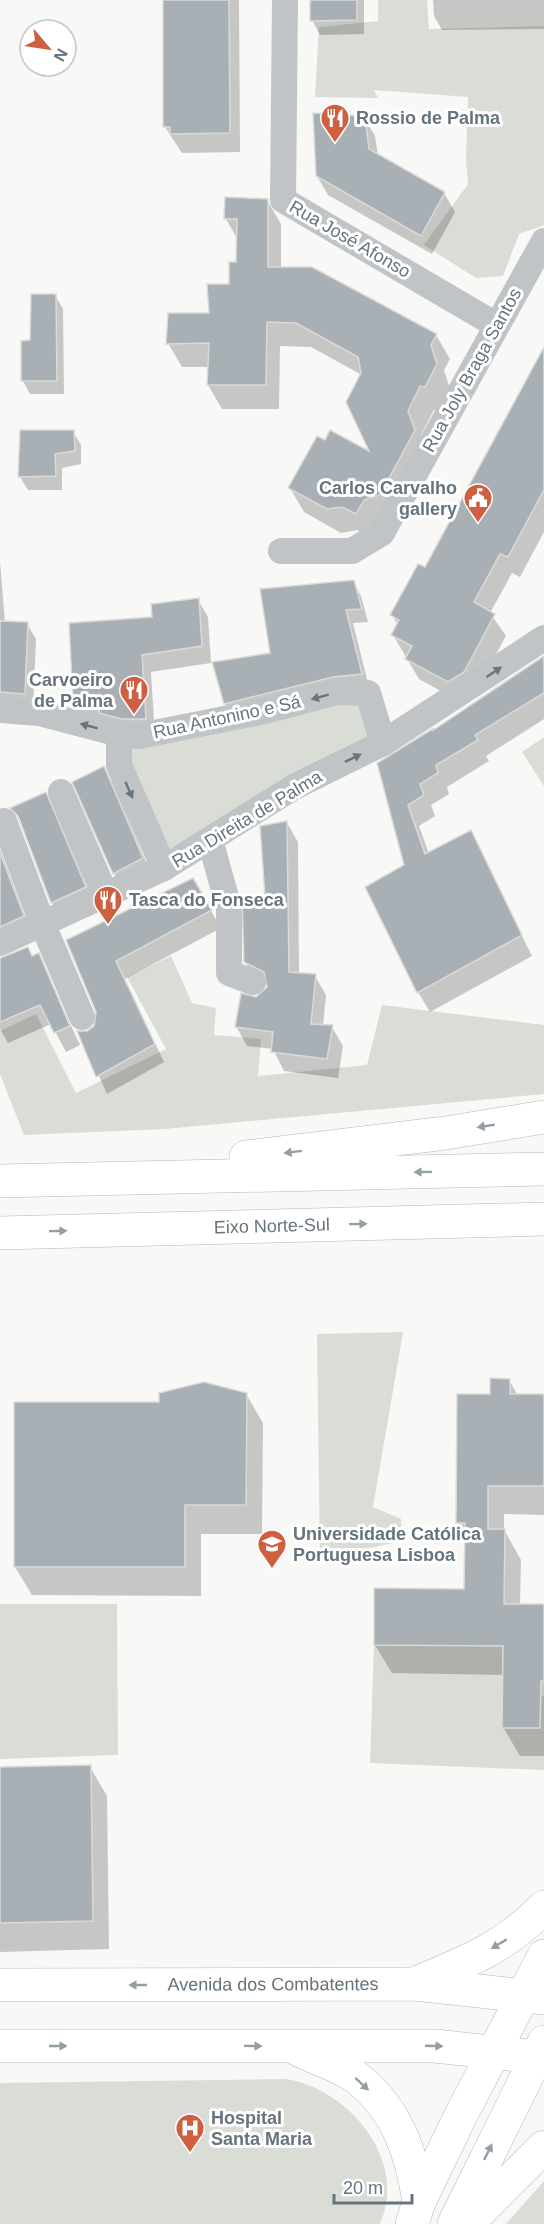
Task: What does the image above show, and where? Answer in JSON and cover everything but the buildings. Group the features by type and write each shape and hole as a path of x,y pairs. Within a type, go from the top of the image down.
{"main road":[{"path":"56,1180 446,1133 544,1117"},
{"path":"0,1181 544,1169"},
{"name":"Eixo Norte-Sul","path":"0,1233 544,1219"},
{"path":"415,1984 471,1961 520,1931 544,1906"},
{"path":"415,2213 495,2051 534,1997 544,1956"},
{"name":"Avenida dos Combatentes","path":"0,1985 415,1984 534,1997"},
{"path":"0,2046 435,2046 542,2052 454,2224"},
{"path":"292,2047 356,2078 385,2106 406,2142 414,2170 415,2213"},
{"path":"467,2224 544,2147"}],"street":[{"name":"Rua José Afonso","path":"285,0 283,200 496,325"},
{"name":"Rua Joly Braga Santos","path":"281,551 352,551 382,532 544,241"},
{"name":"Rua Direita de Palma","path":"0,943 164,868 294,787 383,743 544,638"},
{"name":"Rua Antonino e Sá","path":"0,710 39,713 119,734 139,736 160,734 347,691 368,693 383,743"},
{"path":"119,734 119,765 164,868"},
{"path":"61,792 106,896"},
{"path":"4,821 43,925 82,1017"},
{"path":"210,840 229,908 229,973 252,982"}],"shaded area":[{"path":"378,0 427,0 429,29 544,26 544,225 519,234 503,276 476,278 424,245 468,184 466,159 468,97 374,90 378,98 315,97 319,27 378,21"},
{"path":"368,693 383,743 164,868 119,734"},
{"path":"544,737 544,786 522,752"},
{"path":"171,956 192,1003 216,1008 214,1035 261,1039 258,1076 367,1065 382,1005 544,1025 544,1094 164,1129 24,1135 0,1074 0,1031 36,1014 76,1093 166,1049 127,977"},
{"path":"403,1332 373,1507 401,1519 402,1541 320,1559 317,1334"},
{"path":"0,1604 117,1604 118,1755 0,1759"},
{"path":"503,1626 502,1727 540,1695 544,1696 544,1770 370,1763 374,1645 468,1646"},
{"name":"Hospital Santa Maria","path":"286,2079 309,2085 331,2097 351,2112 367,2131 379,2153 386,2176 387,2200 380,2224 0,2224 0,2083"},
{"path":"544,2181 544,2224 506,2224"}],"place":[{"name":"Rossio de Palma","path":"335,144"},
{"name":"Carlos Carvalho gallery","path":"478,524"},
{"name":"Carvoeiro de Palma","path":"134,716"},
{"name":"Tasca do Fonseca","path":"108,926"},
{"name":"Universidade Católica Portuguesa Lisboa","path":"272,1570"},
{"name":"Hospital Santa Maria","path":"190,2154"}]}
